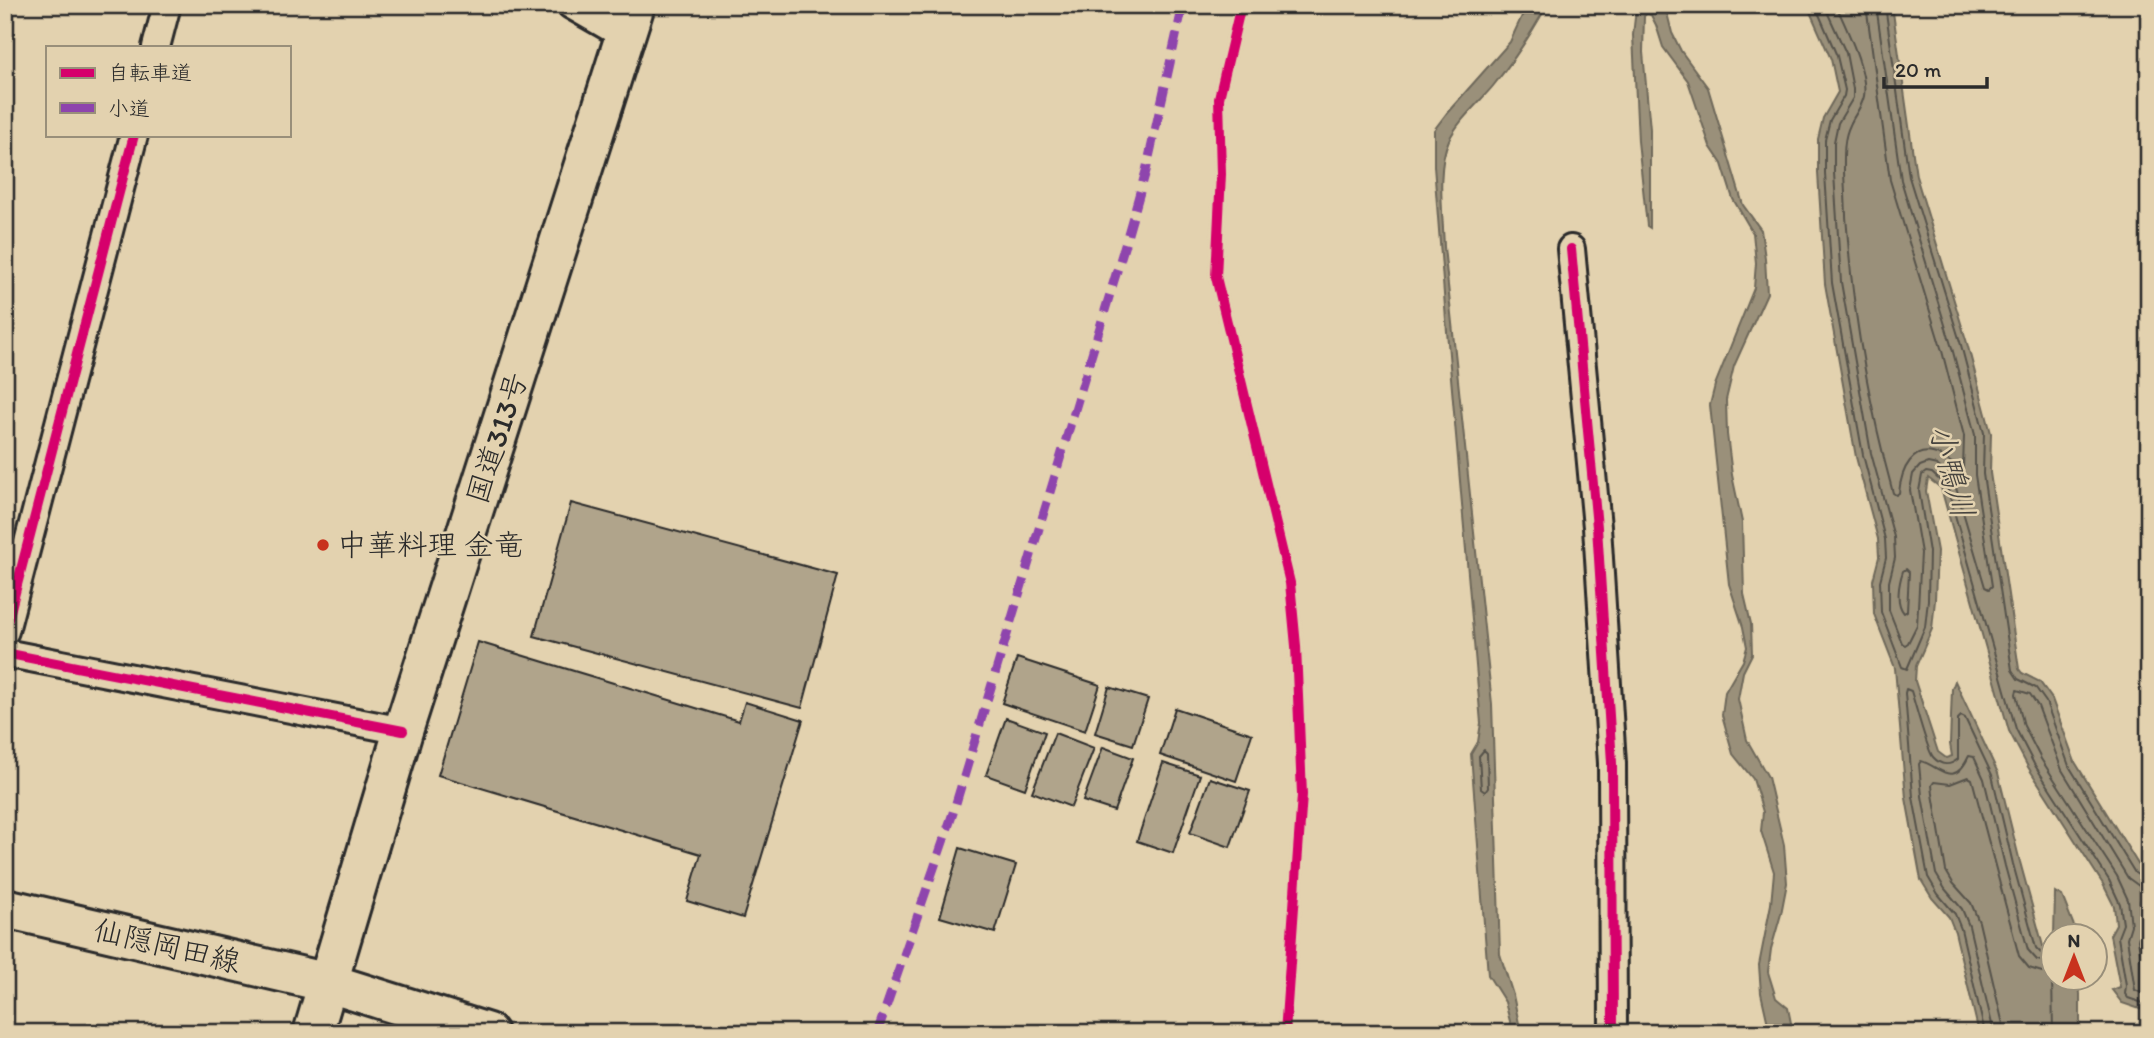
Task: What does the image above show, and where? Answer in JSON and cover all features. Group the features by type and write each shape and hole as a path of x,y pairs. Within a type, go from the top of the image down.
{"main road":[{"name":"国道313号","path":"313,1033 403,731 630,21"},
{"name":"仙隠岡田線","path":"5,908 329,983 488,1033"}],"street":[{"path":"156,46 167,5"},
{"path":"571,5 630,21"},
{"path":"5,631 134,136"},
{"path":"1571,249 1597,527 1612,763 1613,1033"},
{"path":"5,653 403,731"}],"water":[{"path":"1527,5 1547,5 1508,67 1453,132 1445,151 1441,178 1444,247 1492,704 1500,954 1521,1033 1513,1033 1505,1002 1488,975 1471,754 1478,742 1481,723 1446,320 1434,166 1434,130 1510,42"},
{"path":"1639,5 1665,5 1672,33 1681,51 1708,88 1743,205 1761,230 1767,293 1734,366 1726,400 1727,434 1742,522 1744,594 1751,624 1752,654 1743,672 1738,699 1747,740 1768,777 1784,845 1787,883 1768,972 1776,998 1788,1008 1793,1033 1770,1033 1761,993 1759,965 1771,904 1774,872 1761,831 1763,812 1753,779 1733,754 1722,715 1725,692 1743,661 1747,647 1729,584 1710,405 1715,385 1754,288 1756,263 1753,233 1733,199 1722,164 1710,146 1688,81 1663,47 1656,25 1651,15 1647,14 1644,16 1643,52 1650,129 1650,228 1647,226 1638,141 1633,35 1636,9"},
{"name":"小鴨川","path":"1807,5 1892,5 1916,176 1967,343 1991,433 1990,473 2019,669 2040,682 2052,699 2075,762 2141,869 2149,874 2149,1012 2122,1003 2112,990 2120,987 2110,935 2116,924 2114,906 2103,884 2028,767 2009,731 1941,488 1928,478 1926,491 1937,551 1935,600 1932,629 1916,666 1915,681 1938,752 1946,758 1952,756 1952,689 1955,681 1998,773 2038,928 2038,992 2080,992 2080,1033 1979,1033 1955,932 1949,917 1921,880 1906,798 1895,668 1874,614 1873,580 1879,557 1878,539 1856,457 1825,284 1818,139 1823,118 1838,92 1831,59"},
{"path":"2055,892 2062,896 2072,922 2054,922"}],"building":[{"path":"571,503 838,575 802,708 534,636"},
{"path":"478,642 739,721 745,702 803,720 743,918 687,901 701,854 438,775"},
{"path":"1017,658 1100,685 1085,731 1002,703"},
{"path":"1109,687 1148,699 1133,745 1095,733"},
{"path":"1175,708 1252,734 1236,781 1160,755"},
{"path":"1006,718 1045,732 1025,789 986,775"},
{"path":"1055,733 1094,748 1071,807 1032,792"},
{"path":"1103,747 1133,758 1114,811 1083,801"},
{"path":"1163,763 1200,775 1173,853 1137,841"},
{"path":"1210,778 1250,791 1230,847 1190,833"},
{"path":"960,848 1016,865 995,933 940,917"}],"marked path":[{"path":"877,1033 953,813 1126,241 1146,171 1183,5"}],"cycle path":[{"path":"1241,5 1219,98 1221,174 1216,277 1290,583 1296,646 1302,795 1285,1033"},
{"path":"5,631 134,136"},
{"path":"1571,249 1597,527 1612,763 1613,1033"},
{"path":"5,653 403,731"}],"place":[{"name":"中華料理 金竜","path":"323,545"}]}
